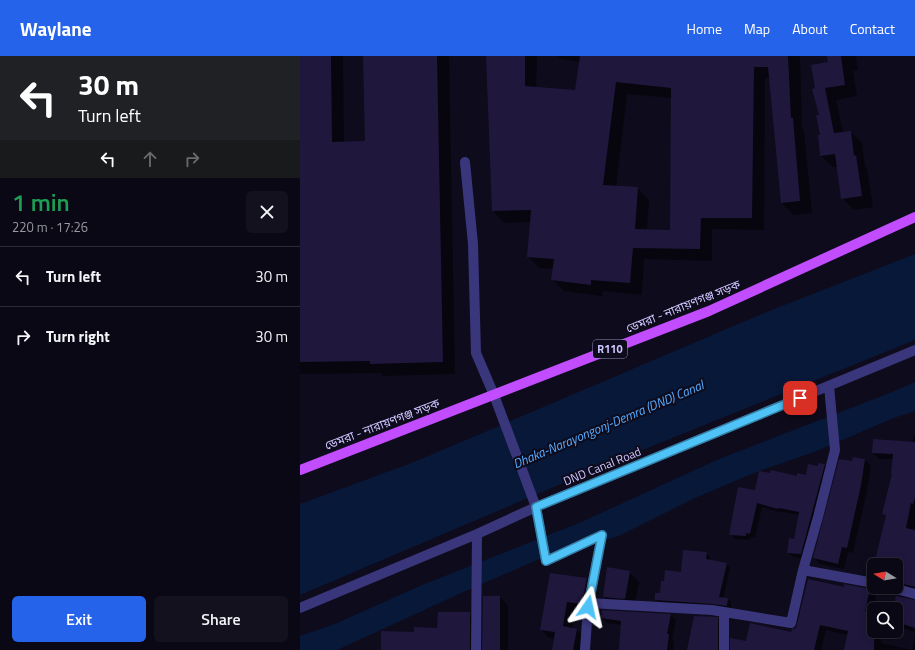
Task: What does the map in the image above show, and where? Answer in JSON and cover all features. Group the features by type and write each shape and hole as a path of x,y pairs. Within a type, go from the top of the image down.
{"main road":[{"name":"ডেমরা - নারায়ণগঞ্জ সড়ক","path":"300,470 709,311 915,217"}],"street":[{"path":"465,162 473,244 476,353 494,395 536,507 546,561 602,535 589,603 585,650"},
{"name":"DND Canal Road","path":"300,608 477,534 536,507 915,350"},
{"path":"589,603 712,610 791,623 803,570 835,450 830,386"},
{"path":"476,650 477,534"},
{"path":"803,570 867,582"},
{"path":"903,591 915,594"},
{"path":"724,613 724,650"}],"water":[{"name":"Dhaka-Narayongonj-Demra (DND) Canal","path":"915,254 915,340 608,464 300,595 300,504 414,462 764,313"},
{"path":"915,382 915,411 894,418 814,452 759,471 695,498 621,535 593,544 560,550 337,650 300,650 300,636 337,623 422,585 579,523 719,459"}],"building":[{"path":"300,56 331,56 332,142 365,141 363,56 437,56 443,362 370,364 370,361 300,362"},
{"path":"486,56 525,56 525,86 575,90 580,56 788,56 791,118 793,118 800,201 781,203 768,67 754,67 752,218 701,218 700,249 633,248 630,283 591,280 591,285 551,280 554,259 527,257 531,210 492,211","holes":["616,82 671,88 670,230 635,229 638,187 603,185"]},
{"path":"827,56 841,56 845,85 825,88 834,133 851,131 854,156 856,155 862,196 841,199 835,154 820,156 818,135 820,135 816,115 819,115 812,89 815,88 811,65 828,62"},
{"path":"873,439 915,442 915,497 913,504 911,503 906,528 915,530 915,587 903,584 903,558 876,558 886,515 882,514 892,474 893,454 872,453"},
{"path":"853,457 865,459 861,485 847,548 842,547 838,564 813,558 839,459 852,461"},
{"path":"818,463 825,464 801,554 787,553 789,538 794,539 799,512 778,509 757,503 750,534 746,533 746,536 729,535 738,487 755,490 759,471 770,473 771,470 797,476 797,473 806,475 808,464 818,466"},
{"path":"683,550 707,552 706,559 727,563 719,597 728,598 727,606 655,600 655,593 660,593 661,581 664,581 665,570 681,572"},
{"path":"607,567 630,571 625,599 603,597"},
{"path":"550,573 587,578 582,604 567,602 563,626 577,629 573,650 552,650 555,632 540,630"},
{"path":"808,579 844,587 844,584 867,588 867,594 869,594 865,611 867,611 867,638 874,638 874,650 844,650 848,631 820,625 814,650 730,650 730,638 746,641 750,623 791,632 792,629 796,628"},
{"path":"483,596 500,596 500,650 482,650"},
{"path":"896,596 915,600 915,628 903,624 903,602 895,602"},
{"path":"602,610 671,614 667,634 669,634 667,650 619,650 621,621 601,618"},
{"path":"438,612 470,612 470,650 381,650 381,631 414,632 414,627 437,628"},
{"path":"694,616 718,617 718,650 687,650"}],"route":[{"path":"588,607 602,535 546,561 536,507 800,398"}]}
